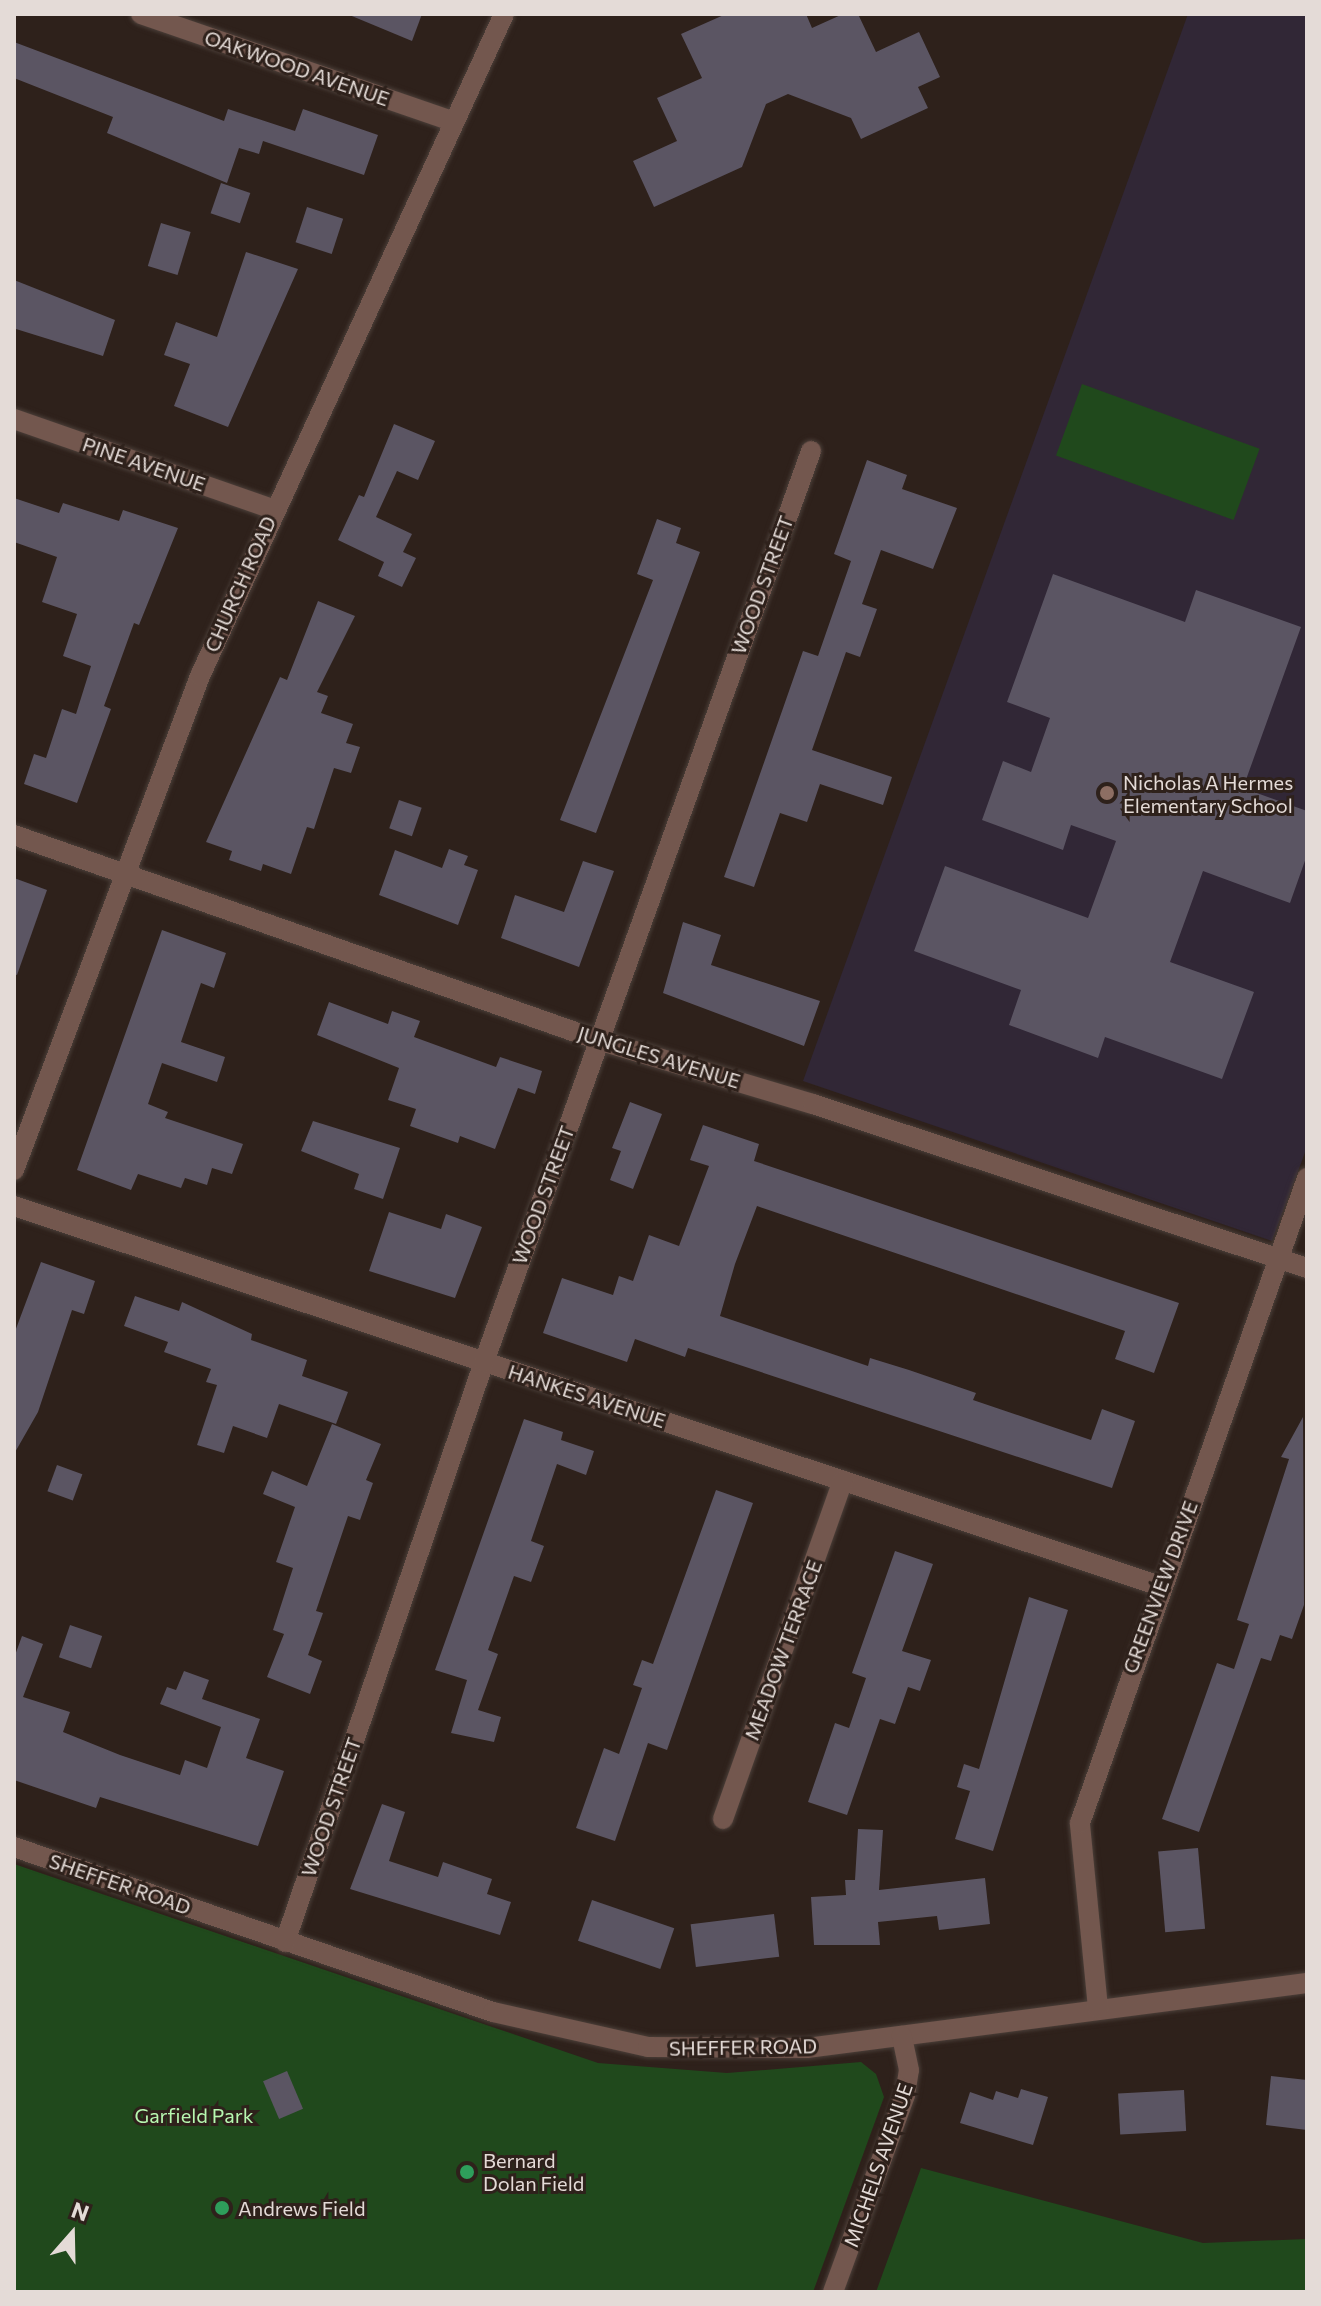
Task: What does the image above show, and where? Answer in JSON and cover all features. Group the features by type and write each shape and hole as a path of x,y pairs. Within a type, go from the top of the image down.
{"street":[{"name":"OAKWOOD AVENUE","path":"141,14 454,122"},
{"name":"CHURCH ROAD","path":"14,1170 166,758 273,509 504,14"},
{"name":"PINE AVENUE","path":"14,419 273,509"},
{"name":"WOOD STREET","path":"285,1942 484,1362 811,451"},
{"name":"JUNGLES AVENUE","path":"14,835 598,1040 813,1104 1307,1268"},
{"name":"GREENVIEW DRIVE","path":"1098,2008 1080,1823 1160,1586 1307,1178"},
{"name":"HANKES AVENUE","path":"14,1206 1160,1586"},
{"name":"MEADOW TERRACE","path":"723,1819 843,1481"},
{"name":"SHEFFER ROAD","path":"14,1847 493,2012 597,2039 692,2050 746,2050 902,2036 1307,1983"},
{"name":"MICHELS AVENUE","path":"833,2292 905,2095 909,2070 902,2036"}],"shaded area":[{"name":"Nicholas A Hermes Elementary School","path":"1188,14 1307,14 1307,1147 1272,1241 803,1081"}],"green space":[{"path":"1082,384 1260,449 1234,520 1056,455"},
{"name":"Garfield Park","path":"14,1864 598,2063 727,2073 861,2062 876,2074 884,2097 813,2292 14,2292"},
{"path":"921,2168 1203,2243 1307,2239 1307,2292 876,2292"}],"building":[{"path":"347,14 422,14 412,41"},
{"path":"726,14 806,14 812,28 843,14 858,14 876,52 919,32 940,77 918,87 928,108 861,139 851,118 788,94 766,104 742,167 654,207 633,161 677,141 657,98 702,78 681,34"},
{"path":"14,42 224,121 228,109 295,131 303,109 378,135 364,175 263,141 259,154 239,148 227,183 107,133 113,117 14,78"},
{"path":"221,183 250,193 240,223 211,213"},
{"path":"307,207 343,219 332,254 296,242"},
{"path":"161,223 191,232 177,275 148,266"},
{"path":"246,252 298,269 228,427 174,406 190,364 164,355 176,322 217,337"},
{"path":"14,280 115,320 103,356 16,329"},
{"path":"394,424 435,441 418,480 397,471 376,517 412,534 403,552 416,558 402,587 378,576 384,562 338,540 359,495 364,497"},
{"path":"867,460 907,475 902,489 957,508 933,569 881,550 862,604 877,609 860,657 846,652 812,750 892,777 883,805 820,784 807,822 780,813 754,887 724,877 803,651 818,656 851,561 834,554"},
{"path":"14,498 59,513 63,503 119,521 123,510 178,528 139,625 134,623 104,706 111,709 77,803 24,784 34,754 46,758 62,709 76,714 91,666 63,656 77,614 42,602 57,557 14,542"},
{"path":"657,519 681,528 676,543 700,552 596,833 560,820 653,580 637,574"},
{"path":"1053,574 1185,622 1196,590 1301,627 1243,788 1307,811 1307,855 1290,903 1203,871 1170,962 1254,992 1222,1079 1105,1037 1098,1058 1009,1025 1021,990 914,951 945,866 1088,918 1116,841 1071,825 1063,850 982,820 1003,761 1031,772 1050,718 1007,702"},
{"path":"318,601 355,616 317,692 328,696 321,713 353,724 346,743 360,747 351,773 334,768 314,829 307,827 291,874 263,864 261,871 229,860 232,851 206,842 280,677 287,680"},
{"path":"399,800 422,808 412,836 389,828"},
{"path":"449,849 468,856 464,865 478,870 458,925 379,895 395,850 442,868"},
{"path":"583,861 614,871 579,967 501,938 515,895 564,912"},
{"path":"14,878 47,890 17,975 14,974"},
{"path":"683,922 721,935 711,965 820,1001 804,1046 663,993"},
{"path":"162,930 226,953 214,988 201,983 181,1042 225,1057 217,1082 162,1063 148,1104 168,1112 165,1118 243,1144 232,1174 212,1168 207,1185 185,1178 181,1188 138,1174 131,1190 77,1170"},
{"path":"329,1002 388,1024 392,1011 420,1021 414,1037 496,1067 500,1057 542,1071 535,1094 518,1088 495,1149 460,1136 458,1143 410,1126 416,1109 388,1100 399,1068 317,1035"},
{"path":"630,1102 662,1114 633,1189 610,1180 621,1151 612,1148"},
{"path":"313,1121 400,1148 383,1199 354,1189 359,1174 301,1151"},
{"path":"703,1125 759,1144 754,1161 1179,1303 1154,1373 1115,1359 1125,1331 757,1206 735,1264 720,1316 868,1366 870,1358 909,1370 976,1393 973,1400 1091,1440 1102,1409 1135,1421 1112,1488 688,1348 685,1357 635,1339 627,1362 543,1333 562,1278 613,1295 619,1276 633,1281 649,1235 679,1246 709,1166 690,1160"},
{"path":"389,1212 441,1229 446,1214 482,1227 455,1298 369,1271"},
{"path":"41,1262 95,1281 84,1314 72,1310 38,1412 14,1454 14,1334"},
{"path":"135,1296 179,1311 182,1302 252,1334 251,1340 307,1360 302,1376 348,1392 336,1424 279,1404 267,1438 233,1426 224,1453 197,1445 217,1385 206,1382 211,1369 164,1352 168,1342 124,1326"},
{"path":"1303,1417 1304,1605 1292,1639 1280,1635 1271,1661 1261,1658 1199,1832 1162,1819 1217,1663 1234,1669 1249,1624 1237,1620 1289,1459 1281,1457"},
{"path":"524,1419 563,1432 561,1440 594,1451 586,1475 557,1464 531,1541 544,1546 531,1582 514,1576 488,1650 498,1654 478,1710 501,1717 494,1742 451,1733 467,1680 435,1670"},
{"path":"332,1424 381,1444 366,1480 373,1483 360,1520 348,1516 316,1611 323,1613 308,1655 322,1661 310,1694 267,1677 284,1634 273,1630 293,1568 276,1562 295,1507 263,1494 272,1471 307,1486"},
{"path":"57,1465 82,1474 73,1501 47,1491"},
{"path":"716,1490 753,1503 667,1750 648,1743 615,1841 576,1828 604,1748 619,1754 642,1688 633,1685 642,1660 653,1664"},
{"path":"895,1551 933,1564 902,1651 931,1660 920,1691 908,1687 895,1724 880,1719 847,1815 808,1802 835,1723 849,1728 866,1678 852,1673"},
{"path":"1029,1597 1068,1610 993,1851 955,1839 970,1791 957,1787 964,1764 979,1769"},
{"path":"70,1625 102,1636 91,1668 59,1657"},
{"path":"22,1636 43,1644 23,1697 70,1712 63,1732 120,1755 180,1775 185,1760 207,1768 221,1727 160,1704 167,1687 176,1690 184,1671 209,1680 202,1699 260,1719 246,1758 284,1771 258,1846 100,1797 96,1808 14,1780 14,1658"},
{"path":"382,1804 405,1812 389,1861 438,1877 443,1862 492,1879 487,1894 511,1902 500,1935 350,1889"},
{"path":"858,1829 883,1830 879,1890 985,1878 990,1924 939,1930 937,1916 878,1922 880,1945 814,1945 811,1897 846,1895 845,1880 855,1880"},
{"path":"1198,1848 1205,1929 1165,1932 1158,1851"},
{"path":"592,1900 674,1928 660,1969 578,1941"},
{"path":"774,1914 779,1957 696,1967 691,1924"},
{"path":"287,2071 303,2109 279,2119 263,2081"},
{"path":"1271,2076 1307,2080 1307,2130 1266,2125"},
{"path":"1021,2089 1048,2097 1033,2145 960,2123 970,2092 993,2100 996,2091 1018,2098"},
{"path":"1184,2090 1186,2131 1120,2134 1118,2093"}],"place":[{"name":"Nicholas A Hermes Elementary School","path":"1107,793"},
{"name":"Bernard Dolan Field","path":"467,2172"},
{"name":"Andrews Field","path":"222,2208"}]}
